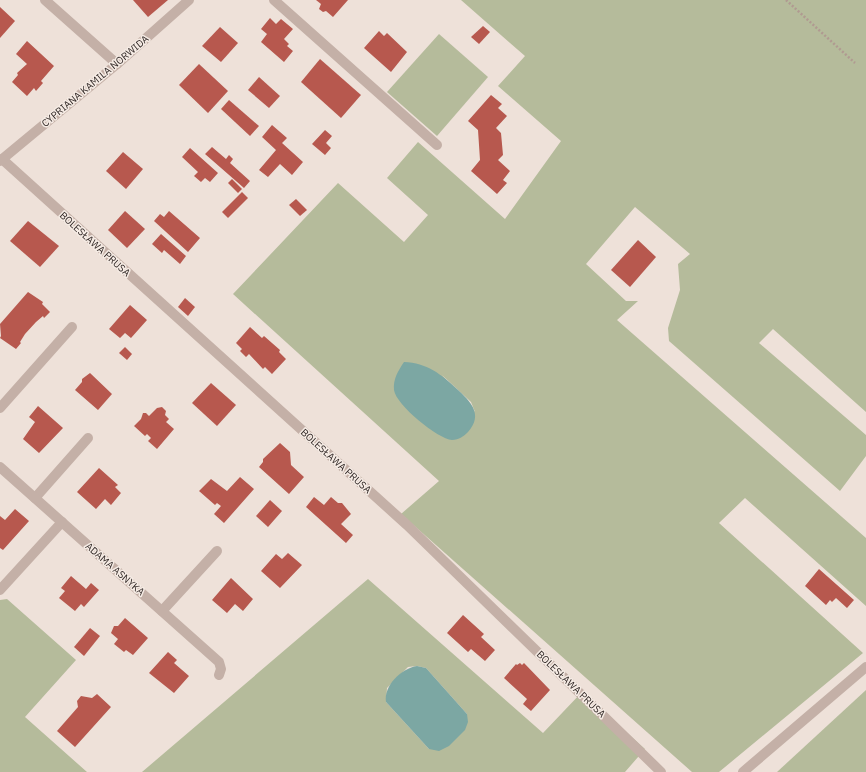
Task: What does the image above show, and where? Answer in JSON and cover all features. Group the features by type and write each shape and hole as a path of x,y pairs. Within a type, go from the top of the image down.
{"street":[{"path":"45,0 117,64"},
{"name":"CYPRIANA KAMILA NORWIDA","path":"1,160 117,64 189,0"},
{"path":"274,0 437,145"},
{"name":"BOLESŁAWA PRUSA","path":"1,160 407,525 661,772"},
{"path":"0,408 72,327"},
{"path":"35,498 88,438"},
{"name":"ADAMA ASNYKA","path":"0,467 219,662 221,669 219,675"},
{"path":"0,590 62,522"},
{"path":"162,611 217,551"},
{"path":"743,772 866,667"}],"path":[{"path":"786,0 855,63"}],"green space":[{"path":"461,0 866,0 866,412 773,329 759,343 866,435 866,456 840,491 669,341 668,328 680,290 678,264 690,254 635,207 586,264 626,301 638,301 617,320 866,538 866,606 745,498 719,523 863,653 719,772 692,772 401,514 439,481 233,294 338,183 404,242 428,215 387,178 418,142 505,219 561,141 498,86 525,56","holes":["442,375 471,402 475,412"]},
{"path":"439,34 488,77 437,136 387,92"},
{"path":"368,579 543,733 582,692 645,749 625,772 142,772","holes":["417,666 426,668 467,714 429,749 386,702 387,688 408,667"]},
{"path":"7,599 76,660 25,717 87,772 0,772 0,600"},
{"path":"866,690 866,772 777,772"}],"water":[{"path":"404,362 420,365 433,370 466,398 473,408 475,419 473,425 465,435 459,439 452,440 437,434 418,420 402,404 396,396 394,382 396,375"},
{"path":"417,666 426,668 467,714 468,722 465,730 449,746 439,751 429,749 386,702 387,690 395,679 405,670"}],"building":[{"path":"133,0 168,0 148,17"},
{"path":"316,0 348,0 333,17 326,11 323,12 319,9 321,4"},
{"path":"0,7 15,21 0,38"},
{"path":"270,18 276,24 281,19 293,29 284,39 289,44 287,46 293,51 284,62 261,42 267,34 261,29"},
{"path":"483,26 490,32 479,44 471,37"},
{"path":"220,27 238,43 221,62 202,46"},
{"path":"379,31 384,36 387,33 407,52 391,72 364,48"},
{"path":"27,41 54,66 41,81 43,83 36,91 34,88 27,96 12,82 18,75 17,73 27,64 16,54"},
{"path":"320,59 361,95 341,118 301,82"},
{"path":"199,64 228,91 208,113 179,85"},
{"path":"259,77 280,96 269,108 248,90"},
{"path":"491,95 502,104 498,108 507,116 496,128 501,133 503,155 498,160 510,171 503,180 507,183 497,194 471,171 480,160 478,130 468,121"},
{"path":"229,100 259,126 250,136 221,109"},
{"path":"272,125 287,138 282,143 303,162 292,175 280,164 268,177 259,170 276,150 262,137"},
{"path":"325,130 332,136 326,143 331,148 325,155 312,144"},
{"path":"212,147 226,159 229,155 233,159 230,163 250,181 244,188 205,154"},
{"path":"190,148 218,173 210,182 205,178 201,182 194,176 198,172 182,157"},
{"path":"123,152 143,169 126,189 106,171"},
{"path":"232,179 242,189 238,193 228,183"},
{"path":"242,192 248,198 228,218 222,212"},
{"path":"296,199 307,210 300,216 289,205"},
{"path":"125,211 145,229 127,248 108,230"},
{"path":"169,211 200,238 188,252 154,221 160,214 164,217"},
{"path":"28,221 59,246 40,267 10,241"},
{"path":"161,234 186,256 180,264 164,250 162,253 152,244"},
{"path":"638,240 656,257 630,287 611,270"},
{"path":"28,292 43,302 42,304 50,312 44,318 43,316 36,322 25,334 20,342 21,343 16,349 0,338 0,324"},
{"path":"185,298 195,307 188,316 178,307"},
{"path":"130,305 147,320 131,338 125,333 120,338 109,329"},
{"path":"250,327 262,338 264,336 280,350 279,352 286,359 272,374 265,367 263,369 249,354 246,357 240,351 242,349 236,343"},
{"path":"125,347 132,354 127,360 119,353"},
{"path":"90,373 112,394 98,410 75,390 82,382 82,379"},
{"path":"211,383 236,405 217,426 192,403"},
{"path":"38,406 63,428 39,453 23,439 35,422 29,417"},
{"path":"162,407 166,411 165,415 169,419 166,422 174,429 157,449 148,441 151,438 147,434 145,436 134,426 141,419 143,413 146,413 149,416 157,408"},
{"path":"280,443 290,452 291,465 304,477 289,494 259,467 263,462 263,459"},
{"path":"99,468 118,485 115,487 121,493 111,505 105,499 96,509 77,492"},
{"path":"240,477 254,489 224,523 214,514 221,506 217,503 215,505 199,491 211,479 227,491"},
{"path":"314,497 324,505 331,497 338,503 342,503 351,514 341,524 353,535 346,543 306,507"},
{"path":"270,500 282,511 268,527 256,516"},
{"path":"15,509 29,521 3,550 0,548 0,516 5,520"},
{"path":"288,553 302,565 280,588 261,571 276,554 282,559"},
{"path":"819,569 854,600 847,608 836,598 832,602 830,600 826,605 805,586"},
{"path":"71,576 86,589 91,583 99,590 84,607 81,604 75,611 59,598 65,591 61,588"},
{"path":"231,578 253,599 243,611 235,604 227,613 212,600"},
{"path":"463,615 484,634 481,637 495,650 485,661 471,649 468,652 447,633"},
{"path":"125,618 148,638 133,655 126,650 124,652 114,644 118,639 111,633 114,626 118,626"},
{"path":"90,628 100,636 84,656 74,647"},
{"path":"168,652 177,660 174,663 189,676 174,693 149,673"},
{"path":"520,663 522,665 524,663 550,690 531,711 523,704 527,699 504,678 516,664 517,665"},
{"path":"97,694 111,707 75,747 57,731 78,707 77,701 81,696 92,698"}]}
